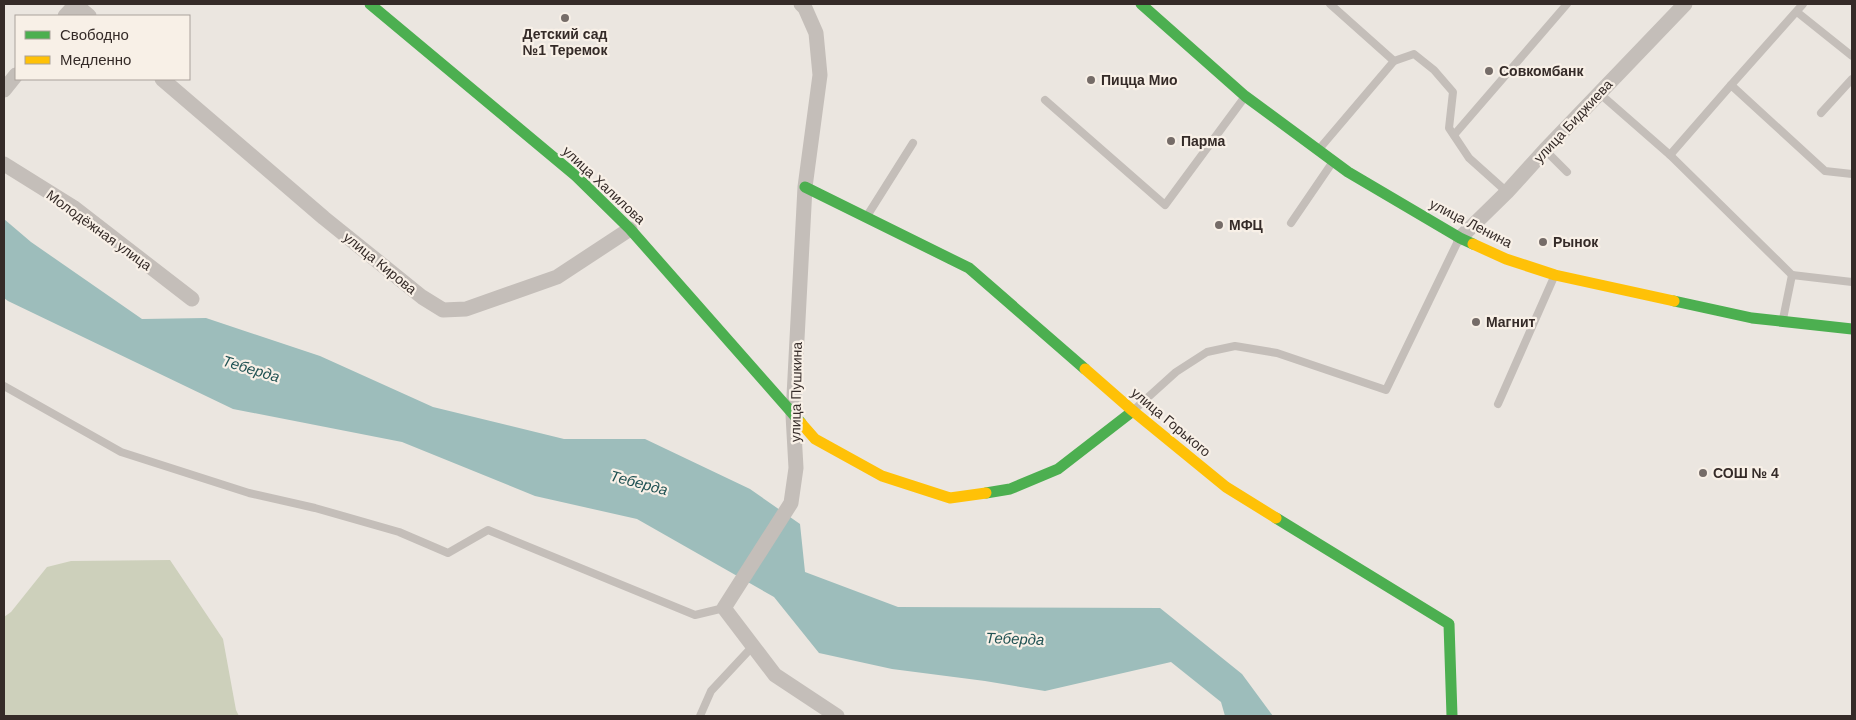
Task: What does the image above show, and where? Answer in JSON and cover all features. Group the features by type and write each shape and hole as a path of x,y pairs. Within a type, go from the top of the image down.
{"street":[{"path":"66,15 75,4 88,15"},
{"name":"улица Халилова","path":"370,4 576,176 630,229 815,439 882,476 950,498 1010,489 1058,469 1133,411"},
{"name":"улица Пушкина","path":"724,608 791,503 796,468 793,415 805,186 820,75 816,33 805,8 801,4"},
{"name":"улица Ленина","path":"1140,4 1245,96 1348,172 1460,238 1506,259 1555,275 1752,318 1852,329"},
{"name":"улица Биджиева","path":"1460,238 1507,192 1684,4"},
{"path":"4,90 15,76"},
{"name":"улица Кирова","path":"163,80 324,218 422,297 443,310 466,309 558,276 630,229"},
{"name":"Молодёжная улица","path":"4,164 73,207 192,299"},
{"name":"улица Горького","path":"805,186 969,268 1133,411 1226,487 1449,624 1452,716"},
{"path":"724,608 775,675 836,716"}],"lane":[{"path":"1330,4 1394,61"},
{"path":"1454,135 1567,4"},
{"path":"1670,154 1804,4"},
{"path":"1797,12 1852,56"},
{"path":"1318,150 1394,61 1414,54 1434,70 1453,92 1449,128 1469,158 1507,192"},
{"path":"1821,113 1852,79"},
{"path":"1730,85 1825,171 1852,174"},
{"path":"1599,93 1670,154 1792,275 1852,282"},
{"path":"1045,100 1165,206 1245,96"},
{"path":"866,217 913,143"},
{"path":"1545,150 1567,172"},
{"path":"1291,223 1333,161"},
{"path":"1133,411 1176,372 1206,352 1235,346 1278,353 1386,390 1460,238"},
{"path":"1498,404 1555,275"},
{"path":"1782,321 1792,275"},
{"path":"4,386 121,452 249,493 315,508 399,532 448,553 488,530 695,615 724,608"},
{"path":"700,716 712,691 753,646"}],"green space":[{"path":"170,560 223,639 236,710 239,716 4,716 4,617 11,612 47,567 71,561"}],"water":[{"name":"Теберда","path":"4,219 31,242 142,319 206,318 320,356 433,407 564,439 645,439 750,489 800,524 805,572 898,607 1160,608 1242,674 1273,716 1225,716 1221,702 1171,662 1045,691 892,669 819,653 774,597 637,519 535,496 402,442 233,409 8,301 4,298"}],"traffic: fast":[{"path":"370,4 576,176 630,229 801,423"},
{"path":"1141,4 1245,96 1348,172 1473,244"},
{"path":"805,187 969,268 1085,369"},
{"path":"1674,301 1752,318 1852,329"},
{"path":"986,493 1010,489 1058,469 1133,411"},
{"path":"1276,518 1449,624 1452,716"}],"traffic: slow":[{"path":"1473,244 1506,259 1555,275 1674,301"},
{"path":"1085,369 1226,487 1276,518"},
{"path":"801,423 815,439 882,476 950,498 986,493"}],"place":[{"name":"Детский сад №1 Теремок","path":"565,18"},
{"name":"Совкомбанк","path":"1489,71"},
{"name":"Пицца Мио","path":"1091,80"},
{"name":"Парма","path":"1171,141"},
{"name":"МФЦ","path":"1219,225"},
{"name":"Рынок","path":"1543,242"},
{"name":"Магнит","path":"1476,322"},
{"name":"СОШ № 4","path":"1703,473"}]}
